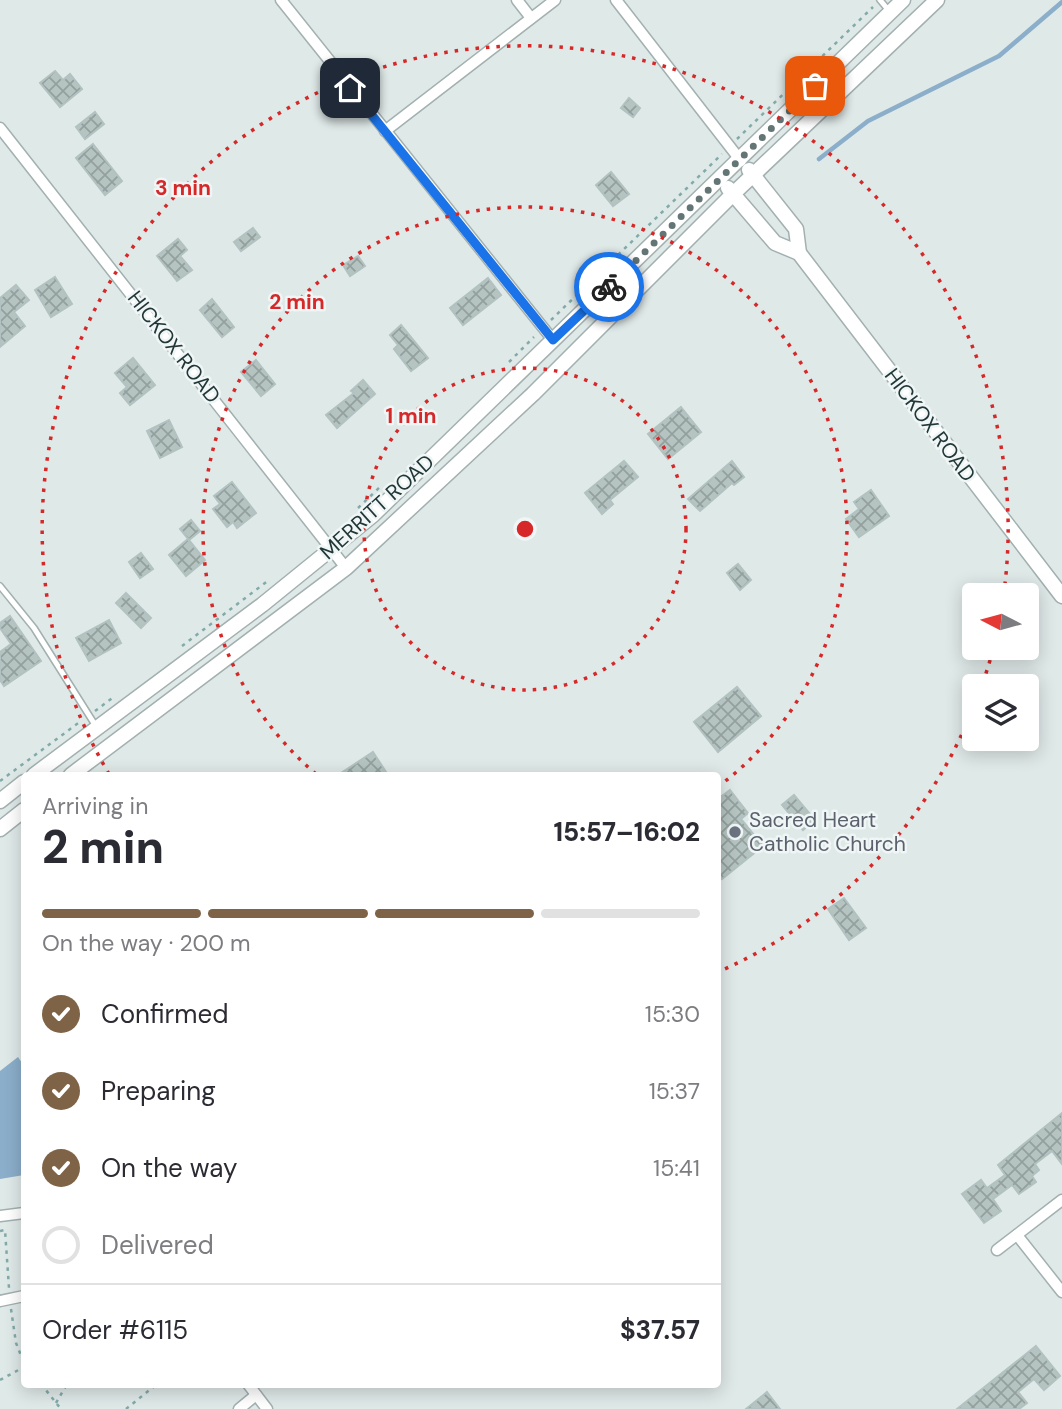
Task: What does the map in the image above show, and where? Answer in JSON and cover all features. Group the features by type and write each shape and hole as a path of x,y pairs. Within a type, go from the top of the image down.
{"street":[{"path":"282,0 553,340"},
{"path":"517,0 531,18"},
{"path":"385,131 555,0"},
{"path":"616,0 741,161"},
{"name":"MERRITT ROAD","path":"37,772 93,721 332,549 373,515 741,161 903,0"},
{"name":"MERRITT ROAD","path":"75,772 346,568 542,385 733,194 937,0"},
{"name":"HICKOX ROAD","path":"0,128 346,568"},
{"name":"HICKOX ROAD","path":"741,161 796,229 799,253"},
{"name":"HICKOX ROAD","path":"720,180 775,243 799,253 1062,597"},
{"path":"0,801 21,784"},
{"path":"0,829 21,812"},
{"path":"997,1251 1062,1200"},
{"path":"0,1216 21,1213"},
{"path":"1017,1235 1062,1292"},
{"path":"0,1301 21,1297"},
{"path":"251,1388 267,1409"},
{"path":"239,1409 256,1395"}],"lane":[{"path":"880,0 890,12"},
{"path":"0,586 34,628 93,721"}],"path":[{"path":"503,368 880,0"},
{"path":"351,514 388,479"},
{"path":"175,651 271,578"},
{"path":"0,781 93,721 121,691"},
{"path":"0,1380 21,1369"},
{"path":"44,1388 61,1409"},
{"path":"56,1403 65,1388"},
{"path":"126,1409 152,1388"}],"water":[{"path":"18,1057 21,1062 21,1176 0,1179 0,1071"}],"building":[{"path":"55,71 63,80 70,74 82,89 60,107 40,83"},
{"path":"629,98 640,108 633,117 621,108"},
{"path":"95,112 104,124 85,139 76,127"},
{"path":"93,144 122,181 105,195 76,158"},
{"path":"611,172 629,194 613,206 596,185"},
{"path":"253,228 260,237 241,251 234,242"},
{"path":"178,239 187,250 180,256 192,270 177,281 157,256"},
{"path":"358,256 365,266 350,276 343,265"},
{"path":"55,277 72,304 51,317 35,290"},
{"path":"488,278 501,295 463,325 450,308"},
{"path":"16,285 29,300 14,312 25,326 0,347 0,298"},
{"path":"212,299 234,327 222,337 200,310"},
{"path":"401,325 428,358 411,371 394,349 398,345 390,335"},
{"path":"133,358 155,385 130,405 120,393 127,387 115,373"},
{"path":"256,360 275,384 261,396 241,372"},
{"path":"363,380 375,394 337,428 326,415 354,393 351,391"},
{"path":"681,407 701,432 668,459 648,434"},
{"path":"169,420 182,447 160,458 147,431"},
{"path":"624,461 638,477 610,500 613,504 602,514 585,493"},
{"path":"732,461 744,477 734,485 732,483 700,511 688,499"},
{"path":"232,482 256,513 237,528 233,522 227,527 213,509 220,504 214,496"},
{"path":"871,490 889,516 859,537 846,519 859,509 854,502"},
{"path":"191,520 200,531 189,540 180,529"},
{"path":"188,539 205,560 186,576 169,555"},
{"path":"141,553 153,569 140,578 129,562"},
{"path":"738,564 751,580 740,590 727,573"},
{"path":"126,593 151,618 141,628 116,603"},
{"path":"10,616 41,661 4,686 0,680 0,652 11,644 0,628 0,623"},
{"path":"109,620 121,643 89,661 76,638"},
{"path":"737,687 761,716 718,752 694,722"},
{"path":"373,752 386,772 343,772"},
{"name":"Sacred Heart Catholic Church","path":"730,790 748,813 741,819 763,846 722,879 721,878 721,797"},
{"path":"794,795 815,820 803,830 782,805"},
{"path":"844,898 866,928 849,940 828,909"},
{"path":"1062,1113 1062,1164 1052,1151 1035,1164 1039,1170 1032,1176 1036,1182 1019,1194 1012,1185 993,1199 1001,1211 984,1223 962,1194 981,1180 987,1188 1005,1175 998,1165"},
{"path":"1036,1346 1060,1376 1044,1390 1034,1379 1018,1392 1027,1403 1019,1409 957,1409"},
{"path":"767,1392 780,1409 746,1409"}],"waterway":[{"path":"819,159 868,121 999,56 1062,2"}],"way so far":[{"path":"609,287 815,86"}],"place":[{"name":"Sacred Heart Catholic Church","path":"735,832"}],"route":[{"path":"350,88 553,340 609,287"}]}
